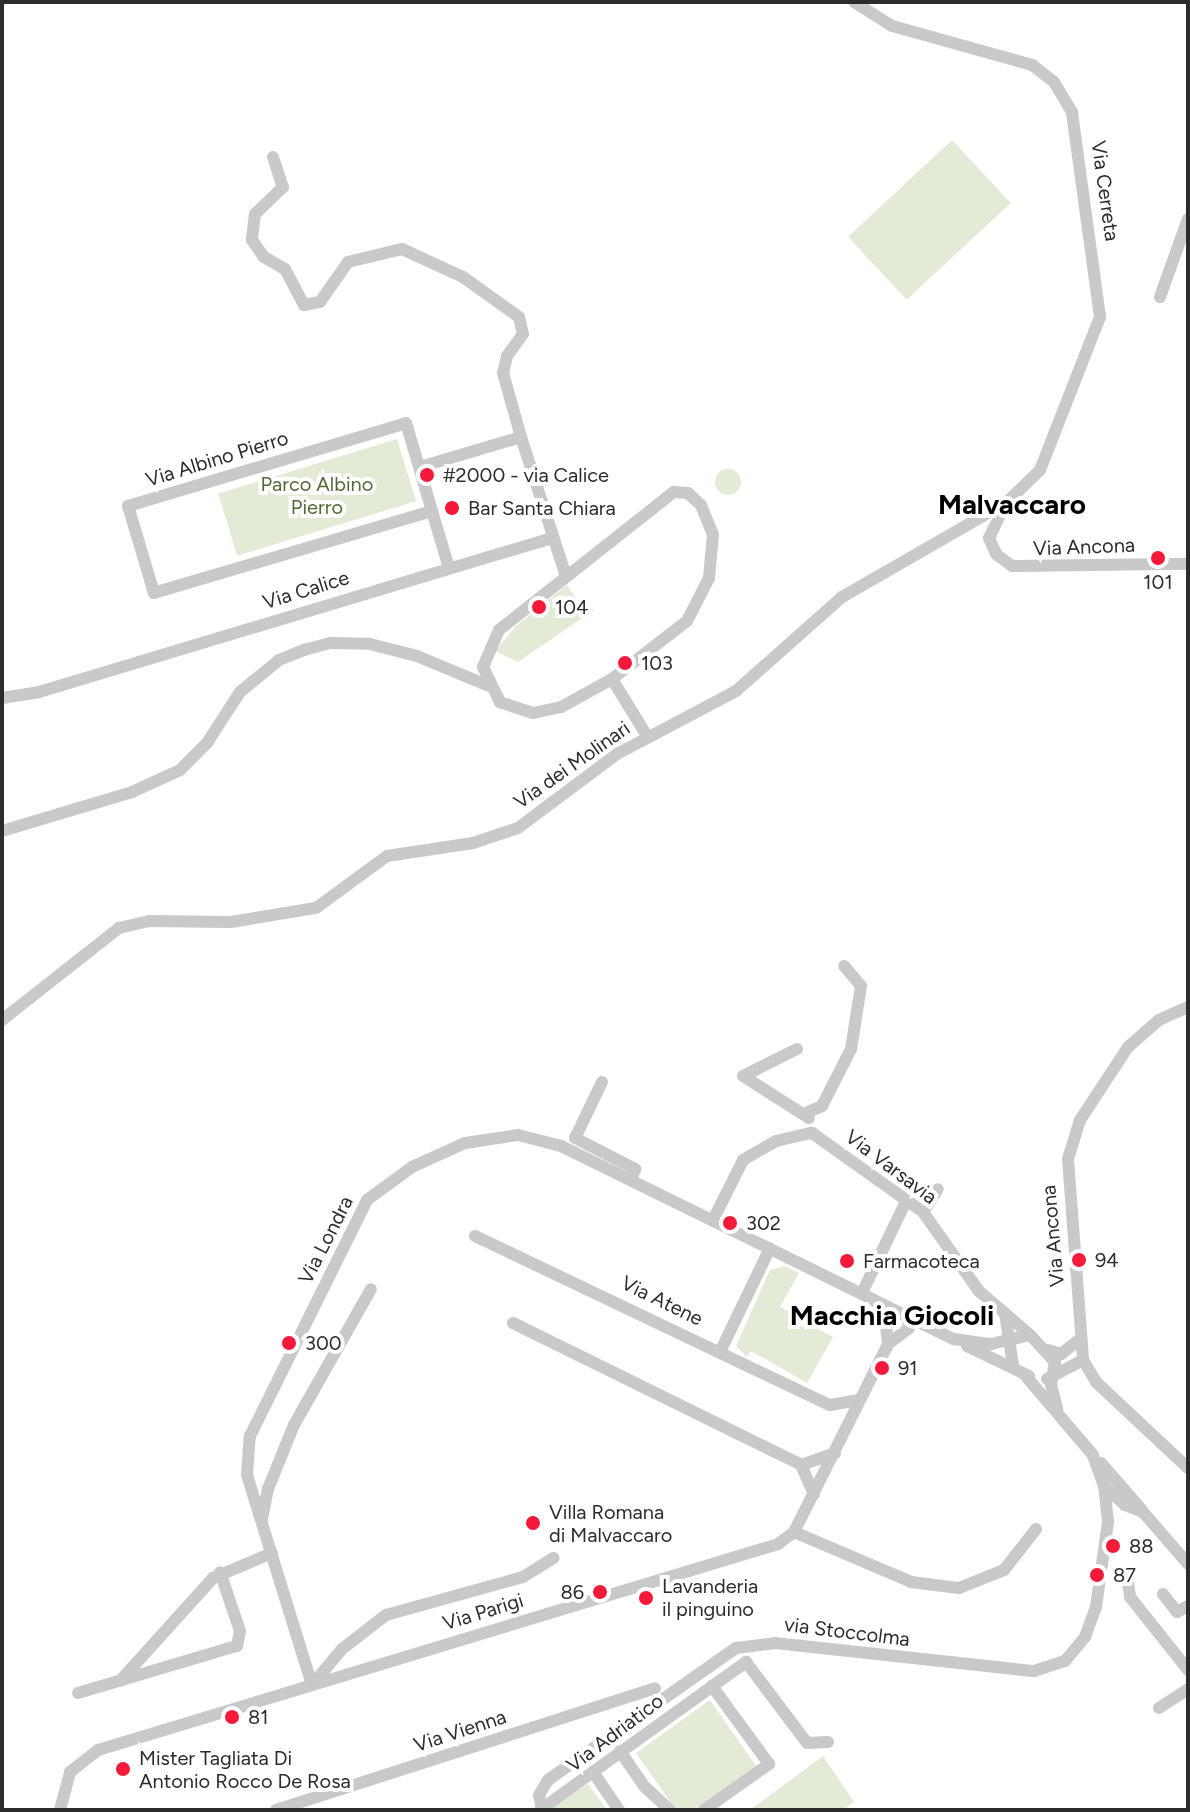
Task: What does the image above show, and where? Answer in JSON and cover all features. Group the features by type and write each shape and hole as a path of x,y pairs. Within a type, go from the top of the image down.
{"street":[{"name":"Via Cerreta","path":"854,2 892,26 1032,65 1054,82 1072,112 1100,317 1050,452 1007,502"},
{"path":"273,157 283,187 255,214 252,240 264,257 285,269 304,305 325,297 348,262 402,249 463,277 519,317 523,334 507,356 503,373 566,576"},
{"path":"1160,297 1188,219"},
{"name":"Via Albino Pierro","path":"406,423 420,467 432,511 154,593 128,506 406,423"},
{"path":"420,467 521,437"},
{"path":"2,831 132,792 180,770 207,743 240,692 279,660 331,643 370,644 417,656 489,686 510,708 533,713 561,707 612,679 668,639 701,601 713,557 710,519 688,493 674,492 566,576 492,639 483,667 489,686"},
{"name":"Via Ancona","path":"1007,502 989,538 996,554 1012,566 1188,564"},
{"name":"Via dei Molinari","path":"2,1020 119,928 149,921 231,922 329,903 374,862 387,856 473,843 518,828 596,767 647,736 748,683 842,597 1007,502"},
{"path":"432,511 449,568"},
{"name":"Via Calice","path":"2,698 71,681 552,538"},
{"path":"612,679 647,736"},
{"path":"808,1112 822,1106 851,1049 861,986 844,966"},
{"name":"Via Ancona","path":"1188,1007 1159,1020 1128,1047 1073,1134 1068,1176 1083,1360 1096,1382 1188,1468"},
{"path":"797,1049 743,1076 808,1112"},
{"path":"602,1082 575,1138 635,1169 631,1179"},
{"path":"713,1220 743,1160 776,1141 812,1133 808,1112"},
{"name":"Via Varsavia","path":"812,1133 923,1212 979,1291 1004,1310"},
{"name":"Via Londra","path":"312,1685 247,1475 250,1436 361,1211 377,1189 438,1154 502,1135 561,1146 907,1313"},
{"path":"923,1212 938,1189"},
{"path":"905,1331 887,1321 867,1296 906,1201"},
{"name":"Via Atene","path":"475,1236 830,1405"},
{"path":"720,1352 770,1248"},
{"path":"262,1523 268,1489 294,1425 371,1289"},
{"path":"1004,1310 1030,1335 1055,1352 1083,1360"},
{"path":"1004,1310 1012,1334 1008,1342 1013,1365"},
{"path":"905,1331 907,1313 954,1339 1013,1365 1024,1374 1057,1408 1093,1455 1188,1564"},
{"path":"887,1321 888,1344"},
{"path":"513,1323 801,1465 814,1494"},
{"path":"931,1325 905,1331 888,1344 794,1532 911,1582 959,1588 1004,1570 1036,1529"},
{"path":"954,1339 1008,1342 1030,1335"},
{"path":"1055,1352 1080,1339"},
{"path":"1055,1352 1057,1408"},
{"path":"1024,1374 1038,1380 1057,1375 1083,1360"},
{"path":"1057,1375 1096,1382"},
{"path":"843,1430 830,1405 858,1400"},
{"path":"801,1465 835,1453"},
{"name":"via Stoccolma","path":"541,1810 539,1795 548,1780 726,1652 748,1644 1034,1671 1055,1666 1076,1650 1096,1607 1108,1522 1104,1486 1093,1455"},
{"path":"1104,1486 1125,1505 1143,1512"},
{"path":"1108,1522 1125,1505"},
{"name":"Via Parigi","path":"60,1810 65,1781 88,1755 778,1544 794,1532"},
{"path":"120,1681 220,1572 272,1553"},
{"path":"312,1685 342,1649 386,1615 523,1577 553,1558"},
{"path":"78,1693 237,1646 240,1631 220,1572"},
{"path":"1128,1582 1130,1597 1188,1670"},
{"path":"1163,1594 1177,1612 1188,1606"},
{"name":"Via Adriatico","path":"541,1810 746,1662 807,1743 828,1742"},
{"path":"704,1810 769,1764 712,1686"},
{"name":"Via Vienna","path":"276,1810 655,1688"},
{"path":"1159,1708 1188,1689"},
{"path":"620,1751 644,1786 670,1810"},
{"path":"593,1772 619,1810"}],"green space":[{"path":"952,140 1011,203 907,300 848,237"},
{"name":"Parco Albino Pierro","path":"397,439 416,501 237,556 218,494"},
{"path":"728,469 737,473 741,482 737,491 728,495 719,491 715,482 719,473"},
{"path":"567,585 581,606 594,610 518,662 495,651 516,626"},
{"path":"785,1266 799,1273 780,1307 833,1337 807,1383 751,1351 747,1357 736,1346 770,1270"},
{"path":"710,1700 756,1766 694,1810 676,1810 636,1753"},
{"path":"823,1756 854,1802 843,1810 750,1810"},
{"path":"588,1784 607,1810 549,1810"}],"place":[{"name":"#2000 - via Calice","path":"427,475"},
{"name":"Bar Santa Chiara","path":"452,508"},
{"name":"101","path":"1158,558"},
{"name":"104","path":"539,607"},
{"name":"103","path":"625,663"},
{"name":"302","path":"730,1223"},
{"name":"94","path":"1079,1260"},
{"name":"Farmacoteca","path":"847,1261"},
{"name":"300","path":"289,1343"},
{"name":"91","path":"882,1368"},
{"name":"Villa Romana di Malvaccaro","path":"533,1523"},
{"name":"88","path":"1113,1546"},
{"name":"87","path":"1097,1575"},
{"name":"86","path":"600,1592"},
{"name":"Lavanderia il pinguino","path":"646,1598"},
{"name":"81","path":"232,1717"},
{"name":"Mister Tagliata Di Antonio Rocco De Rosa","path":"123,1769"}],"district":[{"name":"Malvaccaro","path":"1012,504"},
{"name":"Macchia Giocoli","path":"892,1315"}]}
